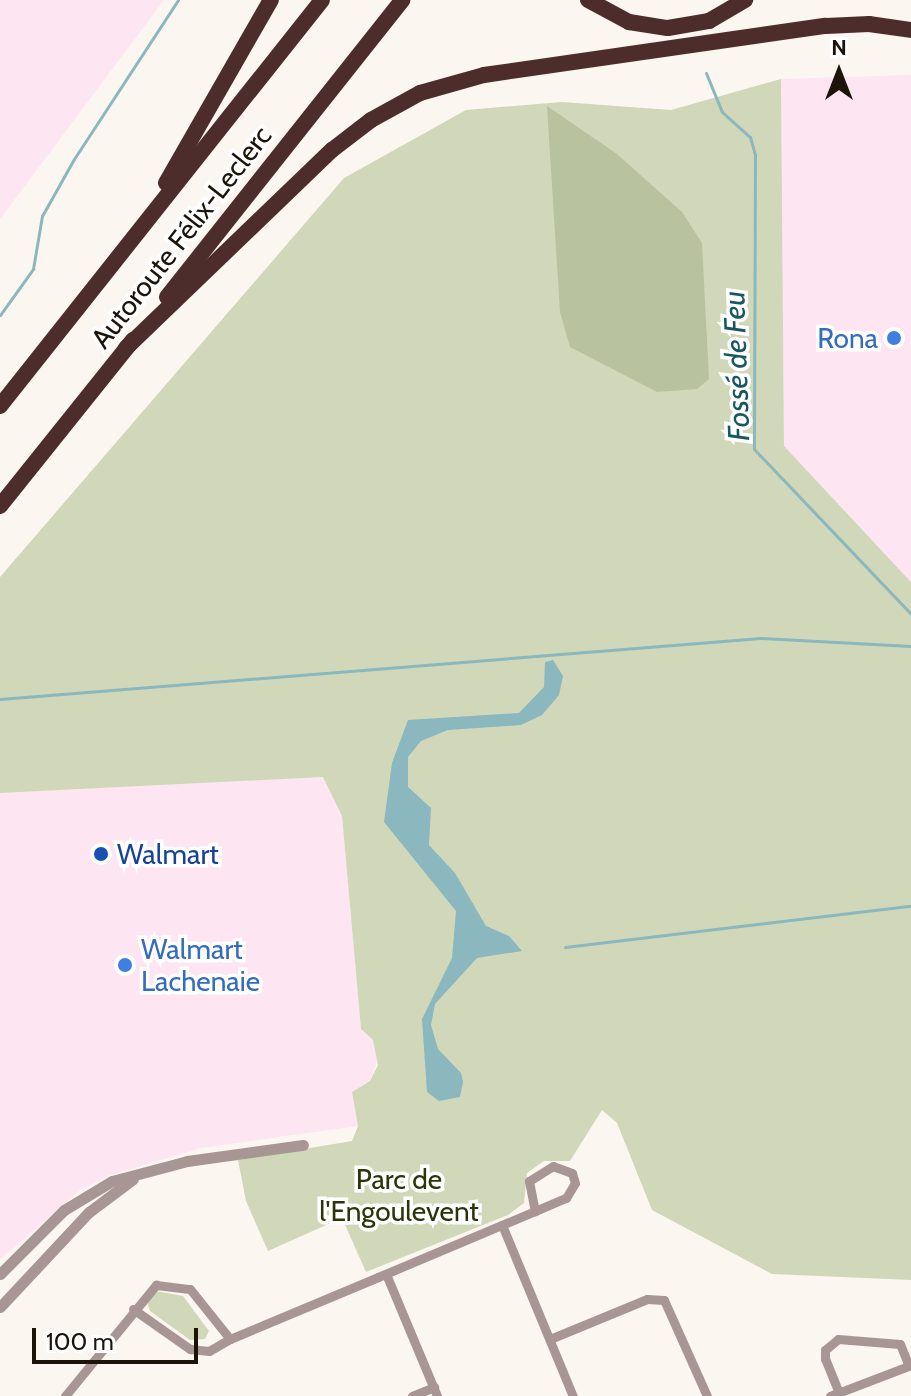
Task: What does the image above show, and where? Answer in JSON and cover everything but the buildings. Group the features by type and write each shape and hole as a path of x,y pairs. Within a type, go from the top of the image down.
{"highway":[{"path":"132,239 271,0"},
{"name":"Autoroute Félix-Leclerc","path":"0,406 322,0"},
{"name":"Autoroute Félix-Leclerc","path":"0,506 402,0"},
{"path":"588,0 617,18 668,28 709,21 745,0"},
{"path":"126,348 332,150 371,120 420,93 484,75 811,28 869,24 911,30"}],"street":[{"path":"0,1274 82,1197 114,1180 155,1169 303,1145"},
{"path":"133,1309 190,1349 209,1351 230,1339 535,1211 573,1193 572,1173 553,1166 529,1181 535,1211"},
{"path":"0,1307 89,1212 125,1183 155,1169"},
{"path":"502,1225 573,1396"},
{"path":"386,1274 436,1392 412,1396"},
{"path":"65,1396 133,1309 156,1285 181,1285 230,1339"},
{"path":"550,1339 647,1299 664,1300 707,1396"},
{"path":"830,1342 892,1342 906,1352 910,1364 834,1394 825,1359 830,1342"}],"shaded area":[{"path":"0,0 164,0 0,219"},
{"path":"911,75 911,582 784,446 781,79"},
{"path":"324,777 342,816 361,1029 373,1040 379,1057 370,1081 352,1092 358,1126 201,1148 108,1176 79,1191 0,1260 0,793"}],"green space":[{"name":"Parc de l'Engoulevent","path":"781,79 784,446 911,582 911,1280 772,1274 652,1210 617,1123 602,1110 570,1161 544,1161 527,1173 524,1203 508,1215 366,1272 342,1218 268,1251 246,1201 238,1160 352,1141 358,1126 352,1092 370,1081 378,1065 373,1040 361,1029 342,816 323,777 0,793 0,577 344,178 466,110 562,102 671,110"},
{"path":"547,106 617,154 682,212 702,243 709,379 697,389 657,392 570,347 560,312"},
{"path":"156,1291 183,1296 209,1331 205,1339 190,1340 150,1311 146,1299"}],"water":[{"path":"553,660 563,676 559,695 542,715 521,725 448,730 421,741 408,757 408,787 431,808 429,845 455,873 486,926 509,936 522,951 477,958 435,1004 431,1025 438,1049 461,1073 463,1082 460,1097 439,1101 427,1092 422,1019 452,958 456,911 384,822 392,763 408,720 519,713 544,687 545,662"}],"waterway":[{"path":"0,315 33,269 42,216 74,159 178,0"},
{"name":"Fossé de Feu","path":"706,73 722,112 750,137 755,154 754,449 911,614"},
{"path":"0,699 761,638 911,646"},
{"path":"565,947 911,906"}],"place":[{"name":"Rona","path":"894,338"},
{"name":"Walmart","path":"101,854"},
{"name":"Walmart Lachenaie","path":"125,965"}]}
